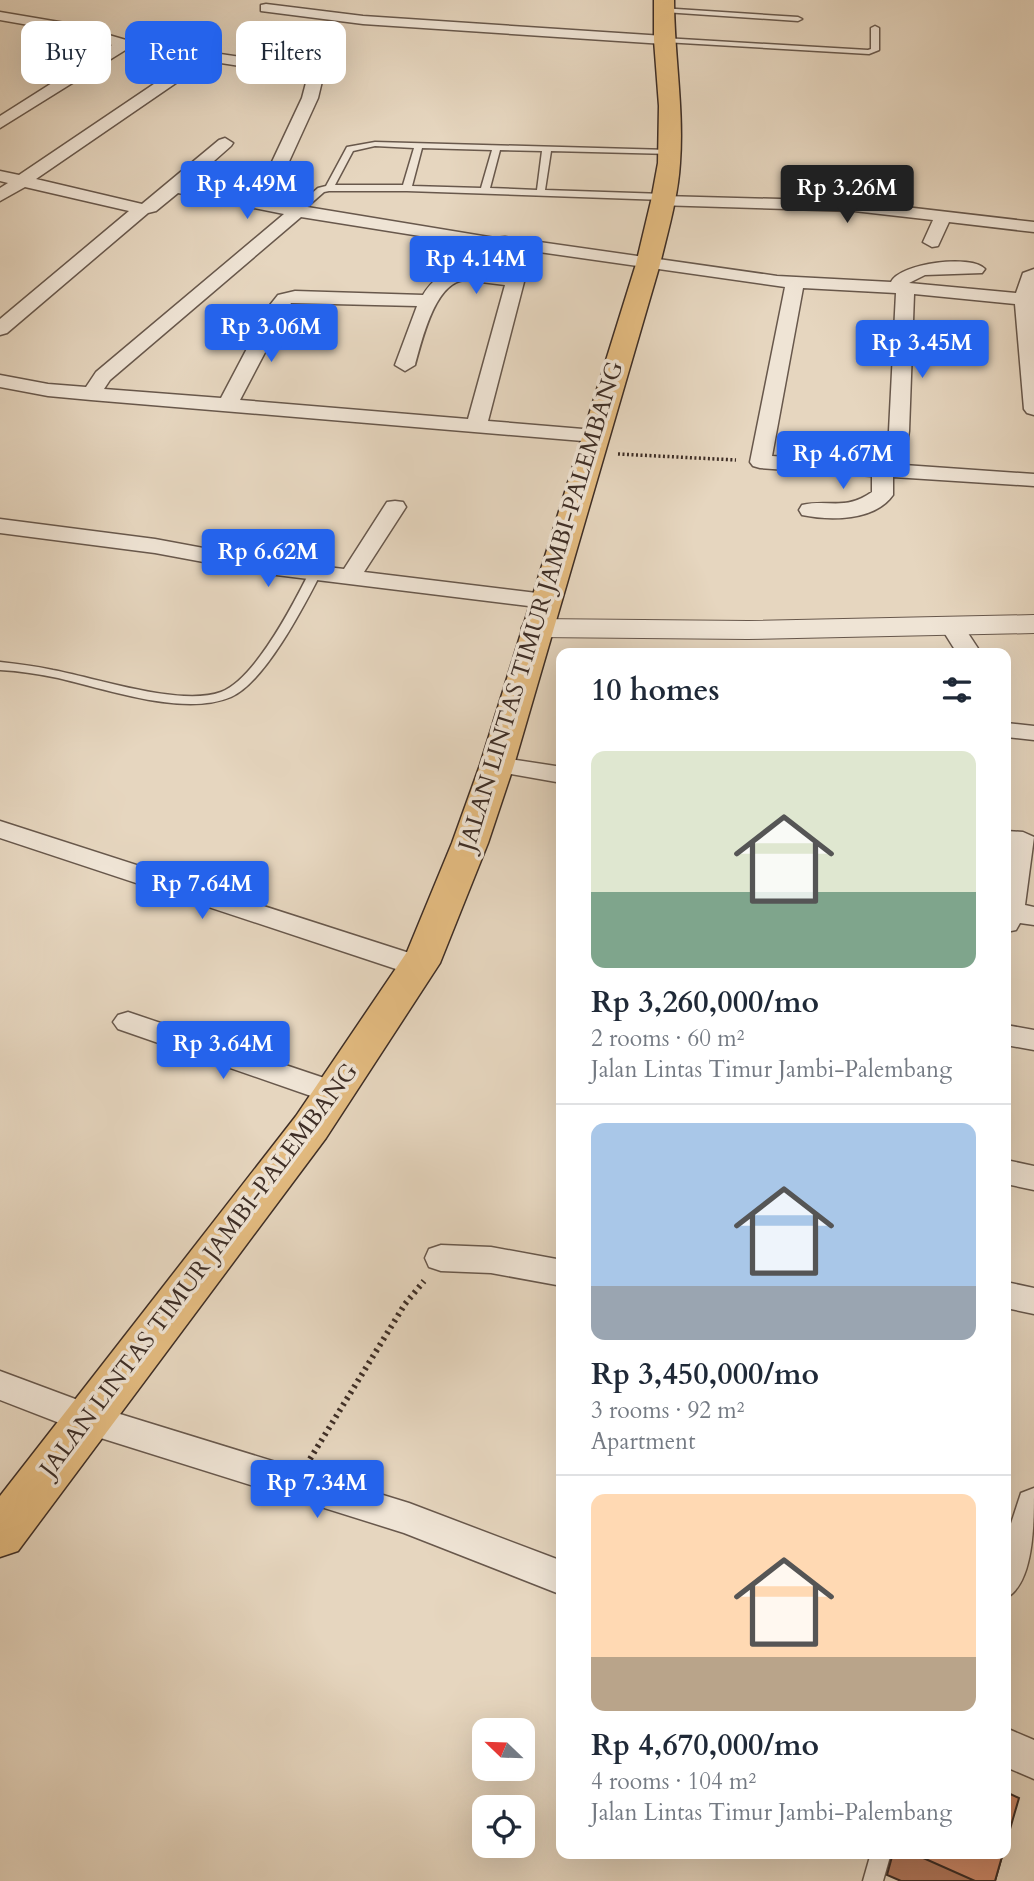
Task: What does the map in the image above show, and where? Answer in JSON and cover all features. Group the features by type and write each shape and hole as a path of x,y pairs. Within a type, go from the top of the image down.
{"highway":[{"name":"JALAN LINTAS TIMUR JAMBI-PALEMBANG","path":"0,1535 229,1237 334,1093 426,954 470,843 497,765 540,615 648,264 664,199 669,152 670,106 664,17"}],"street":[{"path":"266,8 363,20 664,17"},
{"path":"0,16 83,31 124,44"},
{"path":"0,123 124,44"},
{"path":"222,60 295,70 315,77 310,98 261,204"},
{"path":"0,196 164,84"},
{"path":"0,328 142,209 153,205 175,187 225,143"},
{"path":"0,176 142,209"},
{"path":"175,187 297,211 648,264 794,282 1024,299"},
{"path":"664,199 826,204 1034,227"},
{"path":"91,394 103,376 297,211"},
{"path":"932,242 944,215"},
{"path":"476,426 525,245"},
{"path":"810,510 844,512 867,506 882,495 899,431 902,278 910,273 976,270"},
{"path":"1034,274 1029,277 1024,299 1034,409"},
{"path":"405,365 429,301 442,281 451,276 471,275 515,282"},
{"path":"794,282 760,462 1034,480"},
{"path":"227,405 279,305 285,299 295,297 429,301"},
{"path":"0,381 48,390 476,426 592,444"},
{"path":"350,578 395,507"},
{"path":"0,526 155,546 350,578 540,615 748,630 1034,624"},
{"path":"952,626 966,648"},
{"path":"1011,731 1034,733"},
{"path":"497,765 556,774"},
{"path":"0,829 418,966"},
{"path":"1016,917 1017,858 1021,841"},
{"path":"128,1022 334,1093"},
{"path":"1011,1036 1034,1040"},
{"path":"1011,1173 1034,1178"},
{"path":"442,1258 492,1259 556,1272"},
{"path":"1011,1295 1034,1301"},
{"path":"0,1385 88,1419 409,1519 556,1576"},
{"path":"1011,1574 1018,1564 1034,1504"},
{"path":"1011,1748 1034,1760"}],"lane":[{"path":"664,17 798,19"},
{"path":"664,17 869,52 875,50 876,28"},
{"path":"329,188 350,149 375,144 669,152"},
{"path":"407,188 419,145"},
{"path":"485,190 497,147"},
{"path":"541,192 547,148"},
{"path":"297,211 321,190 329,188 485,190 664,199"},
{"path":"0,666 41,669 145,693 199,700 228,694 254,670 296,611 315,573"},
{"path":"873,1881 879,1859"}],"path":[{"path":"592,444 760,462"},
{"path":"295,1483 405,1304 442,1258"}],"building":[{"path":"1011,1794 1019,1798 1011,1826"},
{"path":"926,1859 1001,1859 995,1881 975,1881"}]}
